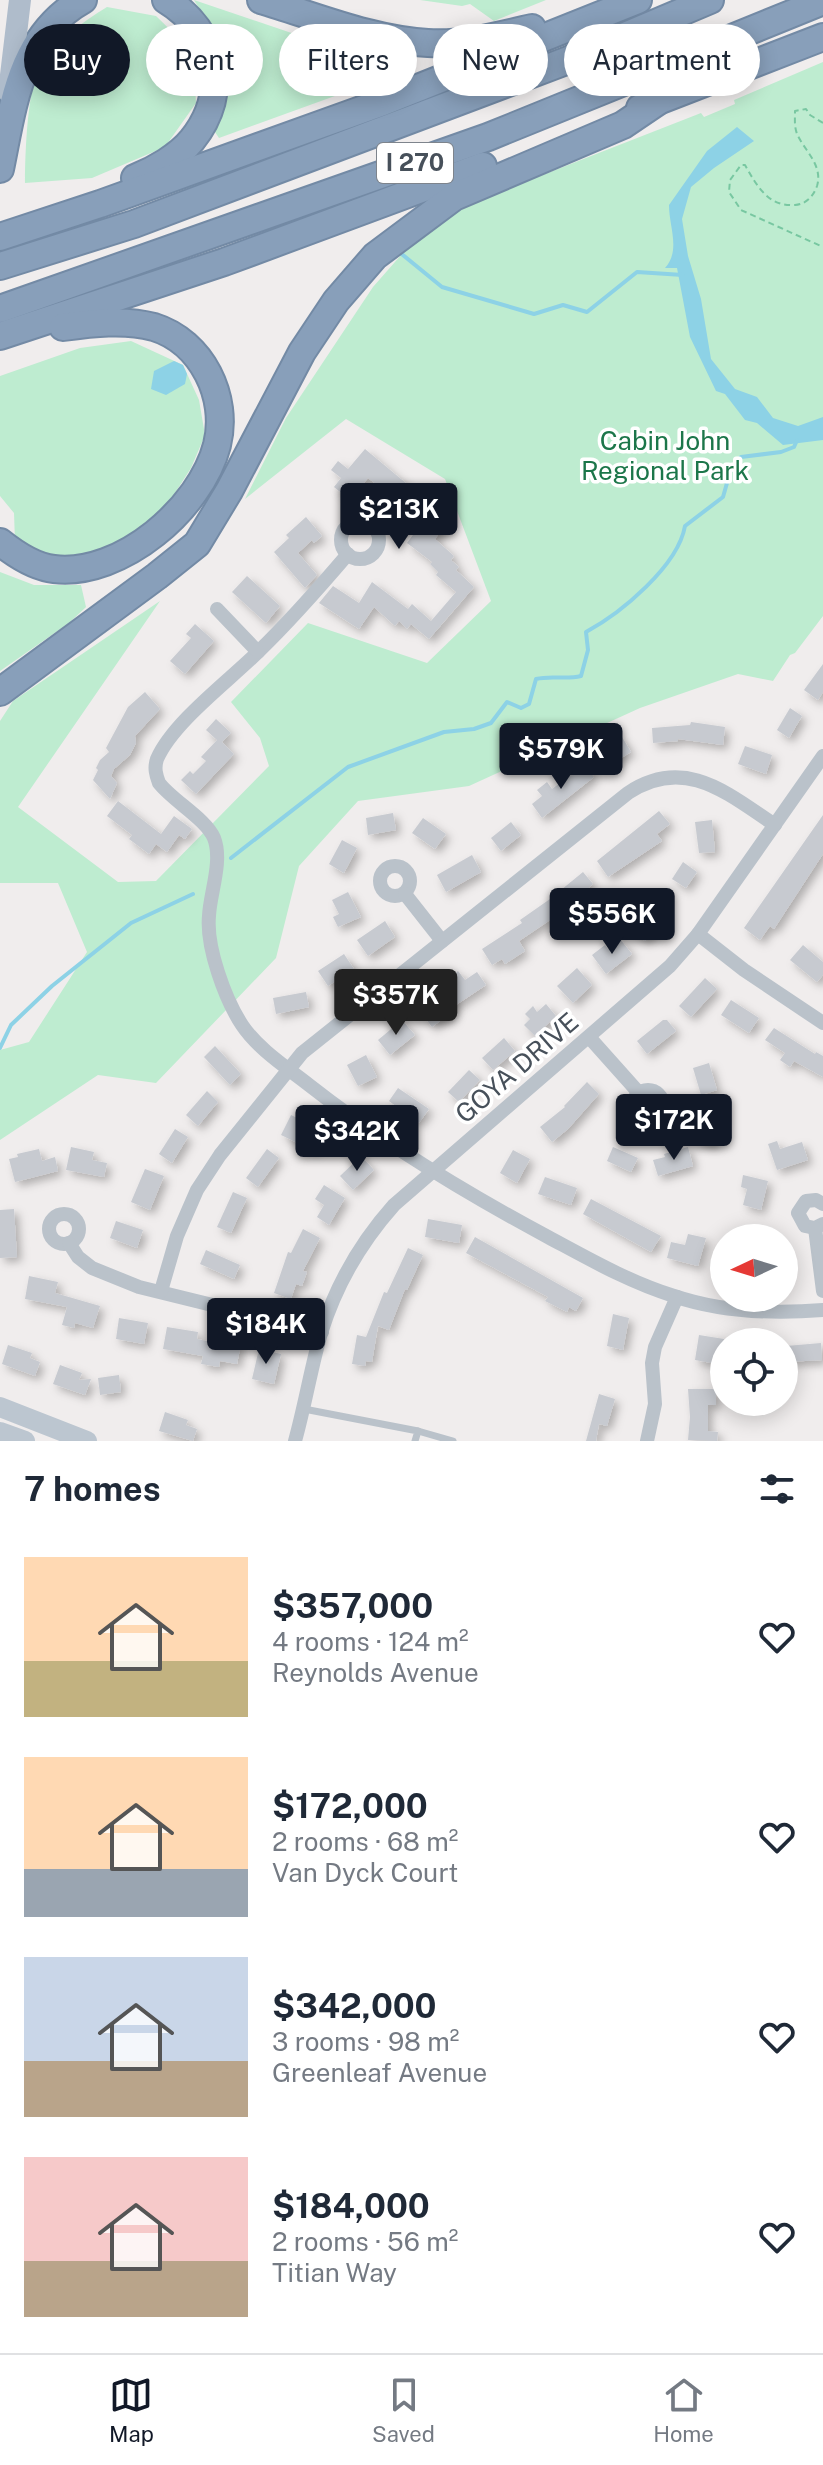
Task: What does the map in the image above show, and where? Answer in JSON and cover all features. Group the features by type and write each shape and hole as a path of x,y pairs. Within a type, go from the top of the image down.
{"highway":[{"path":"0,169 23,69 56,20 83,0"},
{"path":"12,233 149,172 191,142 212,101 214,80 208,45 186,15 166,0"},
{"path":"261,0 389,38 428,43 464,42 626,5"},
{"name":"I 270","path":"0,266 134,224 566,61 710,0"},
{"name":"I 270","path":"0,309 488,137 823,1"},
{"name":"I 270","path":"12,233 383,102 626,5"},
{"name":"I 270","path":"0,337 224,262 657,102 823,37"},
{"path":"0,692 197,544 229,491 302,352 336,301 375,256 454,197 623,125 657,102"},
{"path":"0,337 104,323 132,322 155,327 177,338 194,352 216,390 219,417 217,444 208,468 192,495 170,521 119,557 87,568 52,569 17,556 0,542"}],"main road":[{"path":"0,157 20,0"},
{"path":"0,1407 87,1441"},
{"path":"0,1432 25,1441"}],"street":[{"path":"348,554 297,613 170,739 156,761 155,772 165,791 214,837 217,853 208,925 213,952 242,1025 260,1045 351,1118 433,1172 611,1270 677,1297 748,1311 823,1310"},
{"path":"217,609 258,652"},
{"name":"GOYA DRIVE","path":"295,1441 322,1332 338,1289 370,1232 394,1205 670,966 698,934 823,756"},
{"path":"161,1291 177,1236 197,1190 220,1155 302,1053 628,793 650,781 678,776 708,783 775,825"},
{"path":"405,894 442,941"},
{"path":"698,934 744,970 823,1023"},
{"path":"589,1037 639,1093"},
{"path":"823,1204 811,1199 799,1208 801,1223 819,1226 823,1291"},
{"path":"69,1243 78,1257 92,1268 139,1287 322,1332"},
{"path":"647,1441 655,1404 652,1363 655,1347 677,1297"}],"lane":[{"path":"304,1409 418,1431 453,1441"},
{"path":"415,1441 418,1431"}],"path":[{"path":"823,123 806,109 795,111 797,134 817,164 818,183 811,198 801,205 782,206 769,200 745,165 741,165 730,180 729,192 741,210 823,247"}],"green space":[{"path":"194,0 279,29 279,96 335,96 219,138 215,132 226,96 263,96 263,24 208,24"},
{"path":"420,0 546,0 494,21 470,4 462,6"},
{"path":"107,7 156,16 164,24 146,24 146,96 196,96 196,103 165,147 92,178 25,183 32,96 130,96 130,24 82,24"},
{"name":"Cabin John Regional Park","path":"823,62 823,616 773,681 738,674 640,708 469,786 358,801 299,866 276,958 156,1083 98,1075 0,1140 0,1050 29,1042 87,952 58,883 0,883 0,721 13,701 160,601 18,807 118,882 156,881 269,766 260,738 231,702 308,623 427,663 491,601 445,479 346,419 245,499 286,418 373,287 416,238 430,233 445,213 701,113 704,117 735,104 734,100 743,96 760,96 760,89"},
{"path":"131,341 183,365 199,400 205,435 191,468 166,507 124,539 90,558 49,560 15,542 14,513 0,496 0,376 80,348"},
{"path":"0,572 34,585 81,585 86,607 69,623 0,671"}],"water":[{"path":"737,127 754,141 691,187 682,219 711,359 735,389 757,397 773,418 798,426 823,417 823,440 783,445 757,423 745,420 725,394 716,391 690,337 677,268 665,268 673,246 669,205 707,151"},
{"path":"174,361 183,365 187,374 185,384 166,395 151,389 154,371"}],"building":[{"path":"365,449 413,489 415,486 453,515 435,539 454,556 451,560 459,567 456,570 474,587 429,639 411,624 407,629 399,621 395,626 374,607 359,629 319,603 333,586 359,603 372,582 408,609 412,604 431,621 456,592 436,575 438,572 430,564 432,562 407,543 424,520 368,478 350,500 334,487 341,478 331,470 338,461 348,469"},
{"path":"306,517 322,536 314,543 312,540 298,553 317,575 305,588 274,552 289,538 286,535"},
{"path":"247,576 280,606 266,623 232,592"},
{"path":"195,624 214,641 185,674 170,661 191,638 186,634"},
{"path":"823,664 823,692 818,700 804,690"},
{"path":"145,692 160,709 135,736 136,743 130,755 114,769 111,776 117,783 110,799 93,780 98,770 96,768 109,752 106,748 128,707"},
{"path":"790,708 802,716 789,738 777,730"},
{"path":"216,719 231,733 222,742 234,754 196,794 181,780 190,771 193,774 206,761 201,757 217,740 206,730"},
{"path":"691,722 725,727 723,745 678,739 653,743 652,728 690,725"},
{"path":"622,737 631,752 610,765 601,750"},
{"path":"745,746 772,755 766,774 738,764"},
{"path":"584,765 594,777 542,818 532,804 542,796 537,790 547,782 552,789"},
{"path":"118,801 161,834 174,816 192,829 185,839 179,835 167,852 156,844 149,854 129,839 132,835 107,816"},
{"path":"659,811 670,824 657,834 662,841 608,877 597,861"},
{"path":"393,813 396,830 368,835 366,818"},
{"path":"823,815 823,854 774,929 770,926 760,940 744,928"},
{"path":"423,818 446,834 435,849 412,833"},
{"path":"712,820 715,852 699,853 695,822"},
{"path":"511,822 521,835 501,851 491,838"},
{"path":"342,840 357,848 344,873 329,864"},
{"path":"472,855 481,872 446,892 437,875"},
{"path":"683,862 697,872 686,888 672,879"},
{"path":"583,872 593,884 559,914 519,941 525,951 505,964 502,959 492,965 482,949 522,923 520,920"},
{"path":"348,892 361,917 338,927 333,917 339,914 332,900"},
{"path":"652,905 665,917 645,941 631,929"},
{"path":"385,921 395,937 368,956 357,940"},
{"path":"620,939 632,954 606,974 592,955 605,945 608,949"},
{"path":"803,945 823,962 823,975 817,982 790,960"},
{"path":"344,954 354,969 328,986 318,971"},
{"path":"577,968 592,985 573,1003 557,986"},
{"path":"458,971 465,980 477,972 486,985 453,1007 455,1010 432,1027 423,1015 434,1007 426,996"},
{"path":"705,978 717,989 691,1017 679,1006"},
{"path":"306,992 309,1007 276,1014 273,998"},
{"path":"731,1000 759,1018 749,1033 721,1015"},
{"path":"546,1004 556,1016 535,1036 524,1025 530,1019 525,1014 533,1006 537,1012"},
{"path":"402,1020 415,1035 390,1055 378,1040"},
{"path":"667,1020 676,1031 647,1054 637,1041"},
{"path":"774,1028 823,1056 823,1077 794,1061 790,1067 780,1060 785,1053 765,1040"},
{"path":"504,1038 515,1051 493,1070 482,1058"},
{"path":"215,1046 241,1074 230,1085 204,1057"},
{"path":"366,1055 377,1077 358,1086 347,1065"},
{"path":"709,1063 717,1090 701,1095 693,1068"},
{"path":"469,1070 480,1080 459,1102 448,1092"},
{"path":"587,1082 599,1094 552,1142 540,1127 565,1107"},
{"path":"398,1088 429,1109 419,1123 389,1101"},
{"path":"207,1091 218,1102 198,1126 186,1115"},
{"path":"705,1106 723,1111 713,1146 696,1141"},
{"path":"291,1115 324,1131 314,1151 281,1135"},
{"path":"175,1129 188,1137 172,1163 159,1154"},
{"path":"777,1141 780,1149 802,1142 808,1160 777,1170 768,1144"},
{"path":"71,1147 94,1152 92,1160 107,1163 104,1177 66,1170"},
{"path":"613,1147 638,1158 631,1172 607,1161"},
{"path":"688,1147 693,1166 658,1176 653,1160"},
{"path":"39,1149 42,1161 55,1157 58,1171 15,1182 9,1159"},
{"path":"267,1149 279,1158 258,1187 246,1178"},
{"path":"513,1150 530,1159 517,1183 500,1173"},
{"path":"361,1156 374,1170 353,1190 340,1176"},
{"path":"145,1169 164,1176 150,1210 131,1202"},
{"path":"743,1175 768,1181 761,1210 743,1205 747,1189 741,1187"},
{"path":"545,1177 577,1188 571,1205 538,1194"},
{"path":"324,1185 345,1198 329,1225 317,1217 324,1205 315,1199"},
{"path":"233,1192 247,1198 231,1233 217,1227"},
{"path":"591,1199 661,1236 651,1252 583,1214"},
{"path":"14,1209 17,1257 0,1258 0,1210"},
{"path":"428,1219 462,1225 459,1243 425,1237"},
{"path":"116,1221 143,1230 137,1248 110,1238"},
{"path":"303,1229 320,1238 303,1271 307,1272 302,1286 296,1284 291,1299 274,1293 288,1252 291,1253"},
{"path":"688,1234 706,1238 698,1266 667,1258 671,1242 685,1245"},
{"path":"475,1237 583,1298 576,1311 569,1307 567,1312 545,1301 548,1297 466,1253"},
{"path":"408,1248 423,1255 389,1330 378,1326 372,1362 366,1361 365,1366 352,1364 357,1335 366,1337 384,1292 387,1293"},
{"path":"206,1250 240,1265 234,1279 200,1264"},
{"path":"29,1276 58,1282 55,1293 100,1306 93,1328 75,1323 74,1328 62,1325 67,1307 25,1299"},
{"path":"613,1314 629,1318 623,1350 607,1346"},
{"path":"119,1318 148,1323 144,1344 116,1339"},
{"path":"167,1327 198,1332 197,1339 226,1345 227,1341 241,1344 237,1364 220,1361 219,1367 201,1364 203,1356 163,1349"},
{"path":"699,1335 710,1337 710,1363 695,1360"},
{"path":"821,1343 822,1360 798,1361 798,1345"},
{"path":"8,1345 32,1353 30,1358 40,1362 35,1376 2,1364"},
{"path":"259,1349 281,1354 274,1384 252,1379"},
{"path":"60,1365 82,1373 79,1380 91,1379 85,1395 53,1384"},
{"path":"119,1375 121,1392 100,1395 98,1378"},
{"path":"688,1389 710,1389 708,1431 718,1432 717,1441 688,1440"},
{"path":"599,1394 615,1399 607,1426 599,1424 596,1441 586,1441"},
{"path":"165,1412 188,1420 186,1425 197,1429 193,1441 159,1431"}],"waterway":[{"path":"398,251 442,287 534,314 563,305 587,312 637,272 683,275"},
{"path":"231,858 348,767 444,732 474,729 491,723 507,702 521,708 529,704 536,679 581,676 588,650 586,632 631,601 660,572 672,557 685,526 723,497 731,469 741,457 781,452 794,447 797,440"},
{"path":"0,1048 11,1025 52,986 131,923 193,894"}]}
